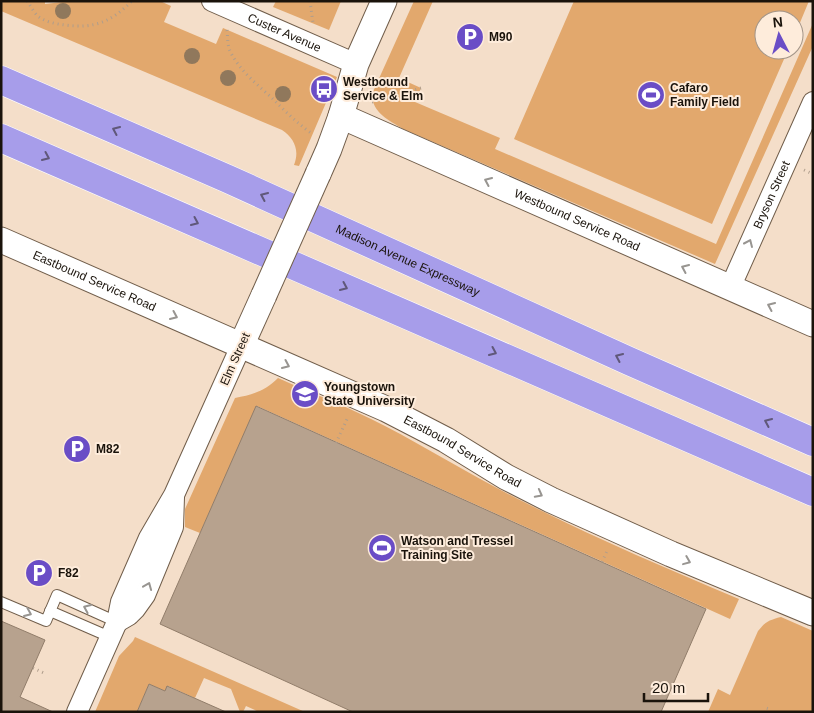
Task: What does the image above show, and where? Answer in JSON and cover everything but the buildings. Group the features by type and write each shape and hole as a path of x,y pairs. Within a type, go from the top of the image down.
{"highway":[{"name":"Madison Avenue Expressway","path":"1,80 237,183 629,361 813,442"},
{"path":"1,138 813,492"}],"street":[{"name":"Custer Avenue","path":"212,1 356,64"},
{"name":"Elm Street","path":"114,629 135,609 145,595 173,528 174,495 329,149 356,64 384,1"},
{"name":"Bryson Street","path":"730,288 813,102"},
{"name":"Westbound Service Road","path":"341,116 813,324"},
{"name":"Eastbound Service Road","path":"1,240 386,409 446,440 506,477 551,500 671,554 813,613"},
{"path":"76,712 114,629"}],"lane":[{"path":"1,602 46,621 57,595 114,629"},
{"path":"50,611 114,629"}],"path":[{"path":"27,1 39,16 50,22 61,25 91,26 109,20 132,1"},
{"path":"310,1 314,24"},
{"path":"228,30 230,51 239,65 291,117 313,134"},
{"path":"372,102 421,88"},
{"path":"336,442 351,409"},
{"path":"602,562 610,544"},
{"path":"33,668 44,673"},
{"path":"765,712 766,708 769,709"}],"shaded area":[{"path":"3,1 45,1 45,4 71,1 160,1 171,6 164,22 216,44 223,28 337,77 299,166 294,165 296,160 295,145 282,130 1,11"},
{"path":"276,1 341,1 329,30 273,7"},
{"path":"414,1 433,1 399,78 421,88 415,102 500,138 495,149 716,244 797,60 804,60 804,44 813,23 813,46 715,264 403,129 378,111 372,94"},
{"name":"Cafaro Family Field","path":"574,1 809,1 804,13 804,10 754,10 754,60 784,60 712,224 514,139"},
{"path":"278,378 372,419 554,517 739,599 730,619 257,406 200,533 185,527 185,509 235,398 258,392"},
{"path":"781,617 813,631 813,712 708,712 718,689 730,695 758,631 763,625"},
{"path":"135,637 305,712 259,712 246,706 243,712 240,712 231,689 204,678 195,698 168,686 165,691 149,684 137,712 95,712 119,656"}],"place":[{"name":"M90","path":"470,37"},
{"name":"Westbound Service & Elm","path":"324,89"},
{"name":"Cafaro Family Field","path":"651,95"},
{"name":"Youngstown State University","path":"305,394"},
{"name":"M82","path":"77,449"},
{"name":"Watson and Tressel Training Site","path":"382,548"},
{"name":"F82","path":"39,573"}]}
